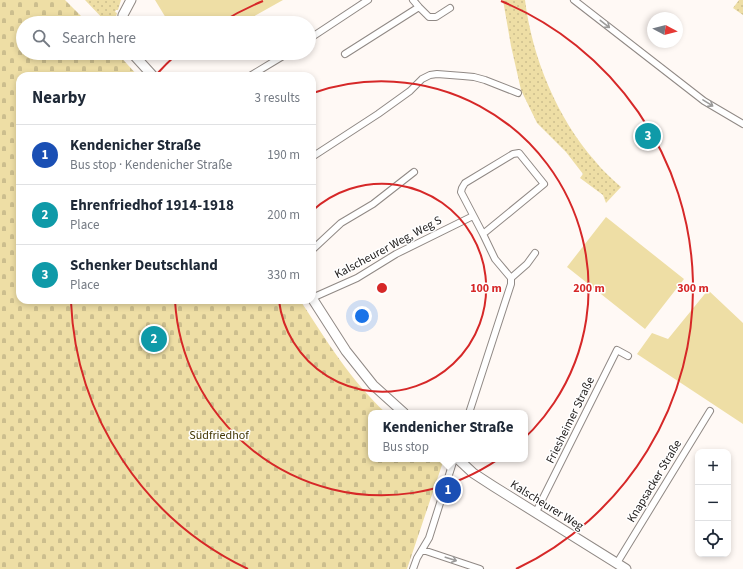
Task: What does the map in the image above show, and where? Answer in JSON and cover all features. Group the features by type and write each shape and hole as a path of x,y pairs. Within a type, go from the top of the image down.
{"street":[{"path":"123,16 131,0"},
{"path":"316,34 368,0"},
{"path":"414,0 418,7 429,17 436,17 450,8"},
{"path":"574,0 704,101 743,124"},
{"path":"345,54 418,7"},
{"path":"138,60 149,72"},
{"path":"257,72 276,60"},
{"path":"316,154 378,114 410,91 422,79 430,75 437,74 474,77 518,93"},
{"path":"483,234 544,184 519,154 513,154 465,183 461,192 495,259 511,278"},
{"path":"316,246 341,223 373,204 414,172"},
{"name":"Kalscheurer Weg, Weg S","path":"316,296 357,278 396,254 473,216"},
{"path":"470,410 511,278 527,264 535,253"},
{"path":"316,304 346,351 373,385 401,410"},
{"name":"Friesheimer Straße","path":"536,512 617,350 628,356"},
{"name":"Knapsacker Straße","path":"622,567 710,411"},
{"path":"413,569 417,558 429,538 453,462"},
{"name":"Kalscheurer Weg","path":"461,462 473,473 622,567"},
{"path":"422,550 480,569"}],"green space":[{"name":"Südfriedhof","path":"0,0 65,0 81,16 16,16 16,60 123,60 134,72 16,72 16,304 303,304 350,374 383,410 368,410 368,462 443,462 407,569 0,569"},
{"path":"85,0 121,0 118,10 115,12 117,13 116,16 100,16"},
{"path":"155,0 283,0 254,16 165,16"},
{"path":"503,0 525,0 528,22 540,65 558,106 581,144 601,168 621,187 606,203 603,195 580,178 583,174 566,152 537,123 521,90"},
{"path":"739,0 743,0 743,15 733,8"},
{"path":"606,217 684,279 645,329 567,267"},
{"path":"708,290 743,323 743,424 637,354 652,333 668,339"}],"place":[{"name":"Schenker Deutschland","path":"648,136"},
{"name":"Ehrenfriedhof 1914-1918","path":"154,339"},
{"name":"Kendenicher Straße","path":"448,490"}]}
